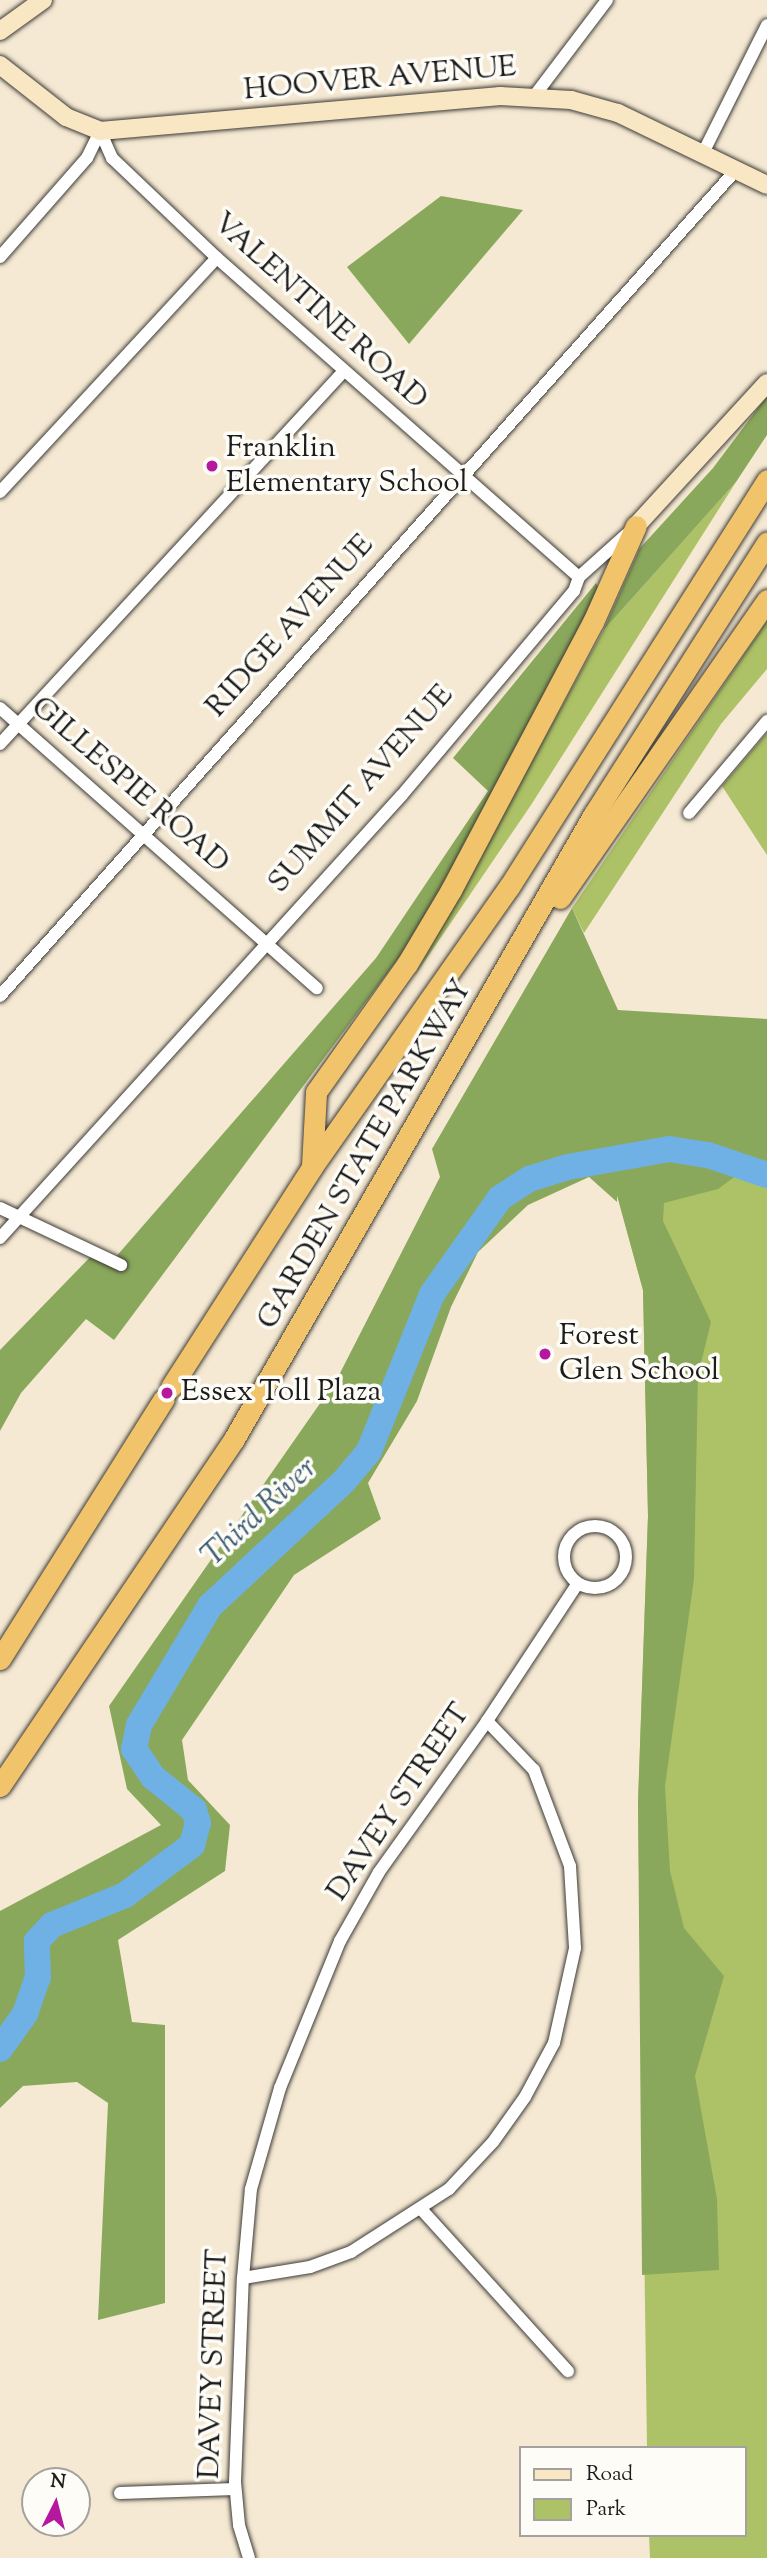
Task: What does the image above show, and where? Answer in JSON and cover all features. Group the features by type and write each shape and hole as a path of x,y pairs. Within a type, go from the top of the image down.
{"highway":[{"name":"GARDEN STATE PARKWAY","path":"0,1659 312,1167 509,887 767,480"},
{"path":"312,1167 316,1092 407,964 451,890 593,622 636,526"},
{"name":"GARDEN STATE PARKWAY","path":"0,1786 234,1439 493,995 594,814 767,542"},
{"path":"493,995 767,600"}],"street":[{"path":"0,31 43,0"},
{"path":"535,95 607,0"},
{"path":"703,153 767,25"},
{"name":"HOOVER AVENUE","path":"0,65 66,117 100,131 535,95 618,113 767,185"},
{"path":"0,257 86,158 100,131"},
{"name":"VALENTINE ROAD","path":"100,131 112,158 217,258 579,576"},
{"name":"RIDGE AVENUE","path":"0,996 463,473 736,170"},
{"path":"0,492 217,258"},
{"path":"0,744 16,723 344,371"},
{"name":"SUMMIT AVENUE","path":"0,1238 265,942 402,795 574,591 579,576 636,526 767,383"},
{"name":"GILLESPIE ROAD","path":"0,708 144,832 317,988"},
{"path":"689,813 767,722"},
{"path":"0,1208 121,1265"},
{"path":"590,1525 603,1525 623,1544 628,1558 624,1572 612,1583 576,1586 566,1571 567,1541 590,1525"},
{"name":"DAVEY STREET","path":"249,2558 239,2525 235,2489 243,2278 251,2189 305,2018 340,1941 379,1872 487,1721 576,1586"},
{"path":"243,2278 310,2267 351,2252 449,2189 493,2142 525,2097 554,2043 575,1948 570,1866 552,1807 534,1770 487,1721"},
{"path":"421,2209 568,2371"},
{"path":"120,2493 235,2489"}],"green space":[{"path":"441,196 523,210 409,344 347,267"},
{"path":"767,396 767,435 736,482 603,631 640,548 713,468"},
{"path":"736,482 531,805 414,977 603,631"},
{"path":"596,583 599,589 438,905 114,1340 86,1319 21,1393 0,1431 0,1350 97,1250 114,1259 376,958 488,791 453,758"},
{"path":"767,621 767,669 721,724 584,933 572,908"},
{"path":"767,733 767,855 722,786"},
{"path":"572,908 618,1010 767,1019 767,1175 748,1167 718,1189 664,1203 663,1221 711,1322 698,1375 694,1579 665,1786 670,1871 684,1928 724,1976 695,2076 717,2199 719,2270 642,2275 638,1803 648,1516 643,1290 617,1195 617,1202 589,1177 528,1205 478,1252 451,1307 417,1401 368,1483 381,1519 294,1575 182,1740 188,1780 230,1825 225,1871 118,1940 132,2022 165,2025 165,2303 98,2320 108,2103 77,2082 23,2086 0,2108 0,1911 161,1825 127,1789 109,1706 337,1379 440,1177 432,1149"},
{"path":"748,1167 767,1175 767,2558 650,2558 649,2537 746,2537 746,2446 647,2446 638,1803 648,1516 643,1290 612,1177"}],"waterway":[{"name":"Third River","path":"0,2049 25,2014 38,1977 37,1941 52,1925 125,1895 192,1845 198,1823 194,1810 153,1777 134,1749 139,1725 210,1606 344,1481 369,1451 432,1294 500,1198 529,1179 568,1167 669,1149 708,1155 767,1175"}],"place":[{"name":"Franklin Elementary School","path":"212,466"},
{"name":"Forest Glen School","path":"545,1354"},
{"name":"Essex Toll Plaza","path":"167,1393"}]}
